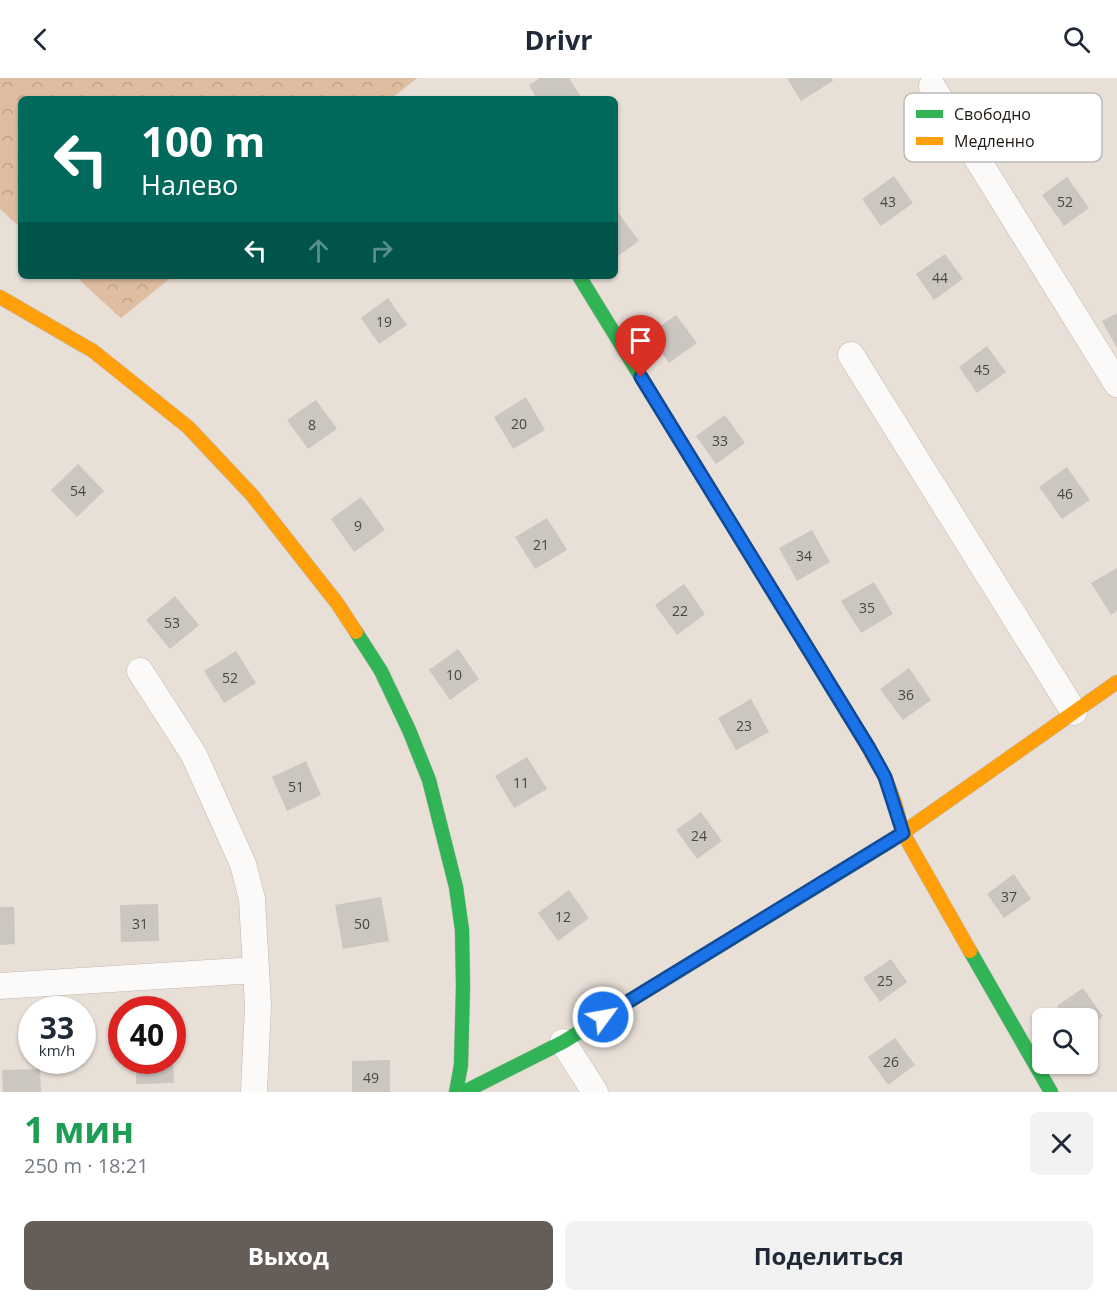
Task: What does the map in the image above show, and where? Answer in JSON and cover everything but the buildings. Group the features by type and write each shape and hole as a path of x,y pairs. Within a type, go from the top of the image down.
{"street":[{"path":"932,86 936,93"},
{"path":"979,162 1117,384"},
{"path":"581,279 869,748 885,777 903,833 1051,1092"},
{"path":"0,297 93,351 188,427 239,480 288,540 337,603 381,671 409,729 429,780 456,887 462,930 463,986 461,1065 456,1092"},
{"path":"851,355 1074,712"},
{"path":"140,671 194,755 243,864 252,899 258,1005 254,1092"},
{"path":"464,1092 563,1042 903,833 1117,682"},
{"path":"0,986 256,970"},
{"path":"563,1042 595,1092"}],"green space":[{"path":"0,78 417,78 395,96 18,96 18,225 0,209"},
{"path":"78,279 169,279 121,318"}],"traffic: fast":[{"path":"581,279 862,737"},
{"path":"356,632 381,671 409,730 429,780 456,887 462,930 463,986 461,1065 456,1092"},
{"path":"464,1092 563,1042 891,841"},
{"path":"970,951 1051,1092"}],"traffic: slow":[{"path":"0,297 93,351 188,427 252,495 337,603 356,632"},
{"path":"891,841 1117,682"},
{"path":"862,737 885,777 903,833 970,951"}],"route":[{"path":"603,1017 903,833 885,777 869,748 641,377"}]}
